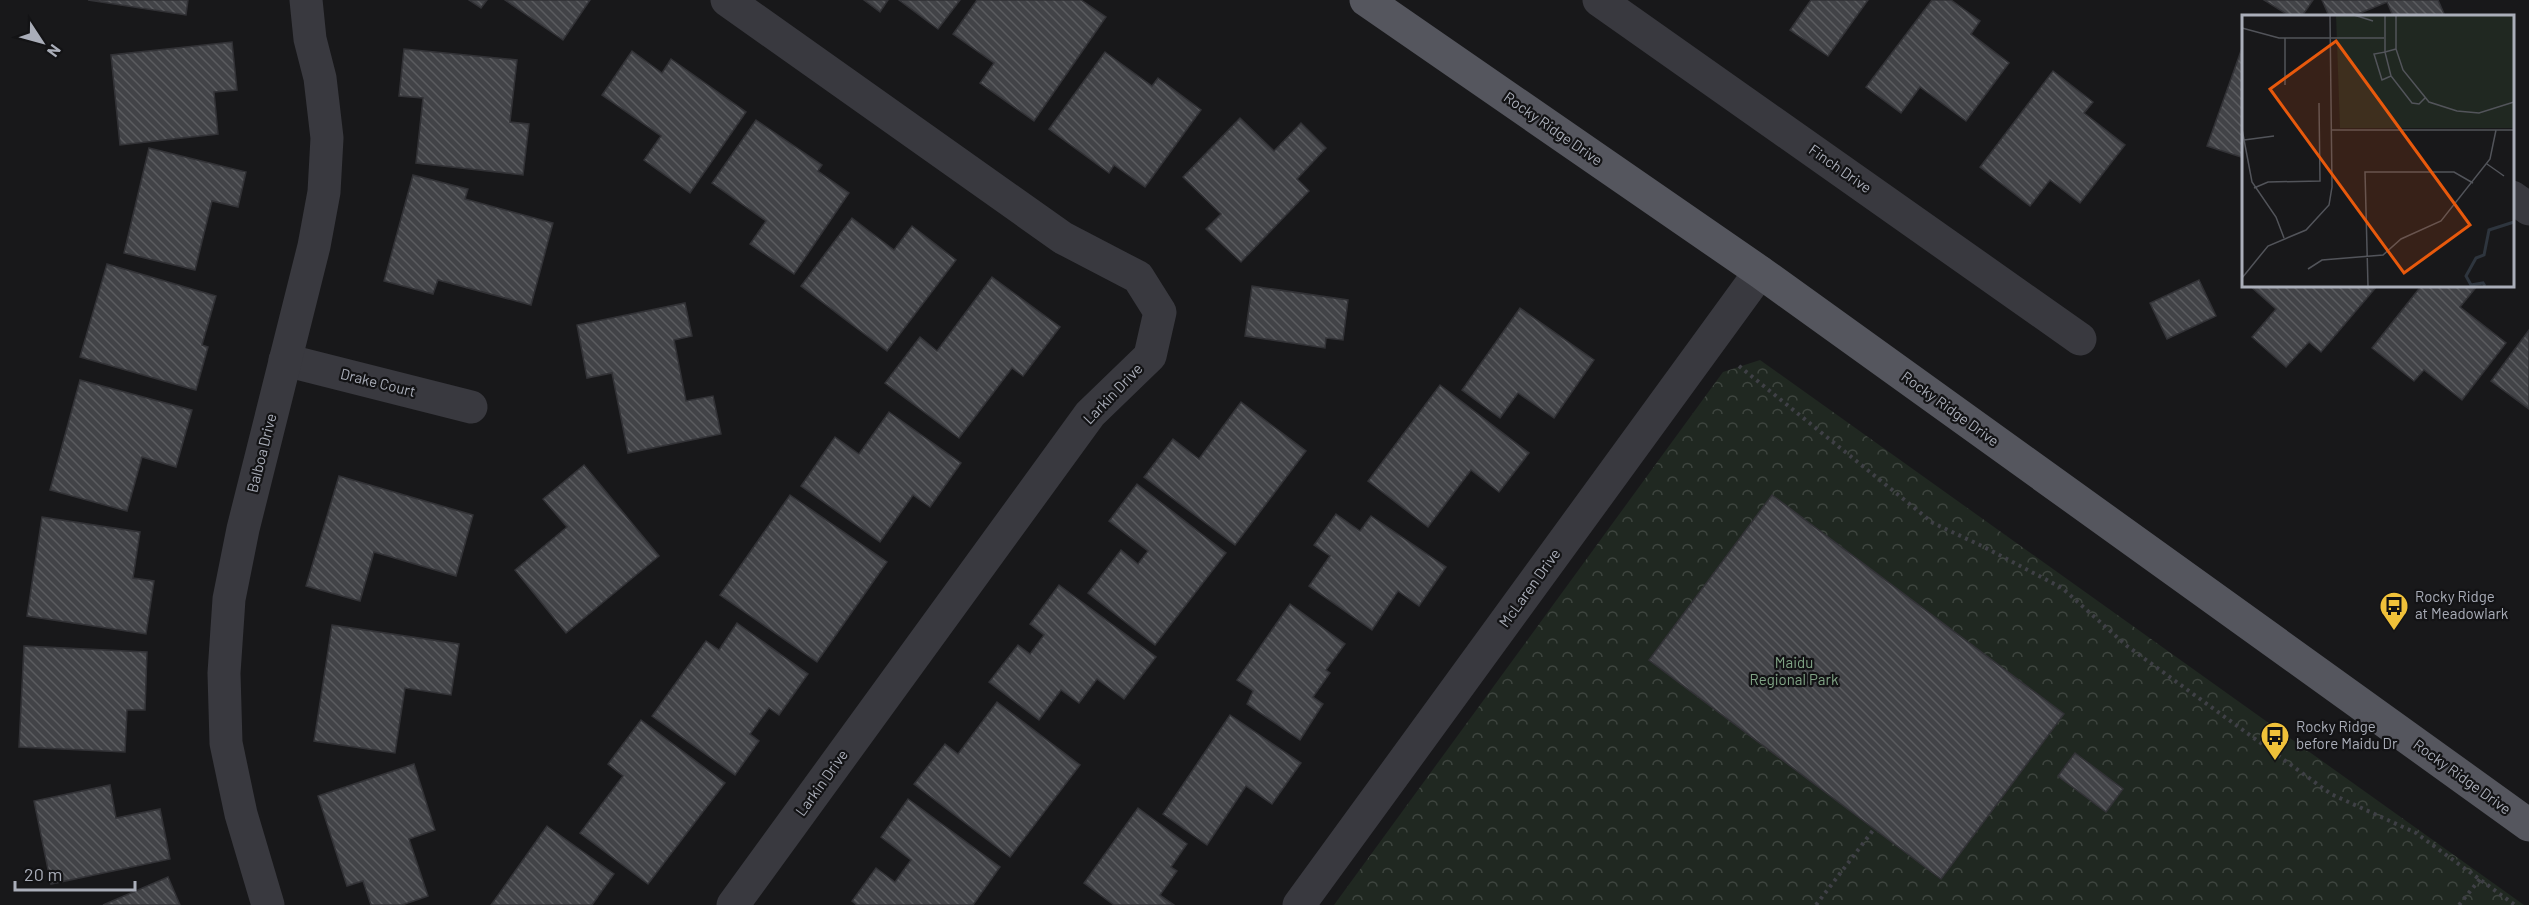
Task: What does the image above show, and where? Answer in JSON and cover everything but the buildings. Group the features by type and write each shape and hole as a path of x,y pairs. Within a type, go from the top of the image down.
{"main road":[{"name":"Rocky Ridge Drive","path":"1366,0 1760,272 2529,825"}],"street":[{"name":"Balboa Drive","path":"268,905 241,814 226,743 224,672 229,599 243,529 314,246 324,192 327,138 320,78 310,39 306,0"},
{"name":"Larkin Drive","path":"727,0 1063,238 1138,277 1160,312 1150,356 1090,414 733,905"},
{"name":"Finch Drive","path":"1599,0 2080,339"},
{"path":"2514,198 2529,209"},
{"name":"McLaren Drive","path":"1299,905 1760,272"},
{"name":"Drake Court","path":"285,360 471,407"}],"path":[{"path":"1740,364 1933,523 2062,588 2127,646 2331,794 2416,833 2515,905"},
{"path":"1816,905 1874,829"},
{"path":"2459,905 2480,879"}],"green space":[{"name":"Maidu Regional Park","path":"1760,360 2524,905 1334,905 1723,372"}],"place":[{"name":"Rocky Ridge at Meadowlark","path":"2394,632"},
{"name":"Rocky Ridge before Maidu Dr","path":"2275,762"}]}
